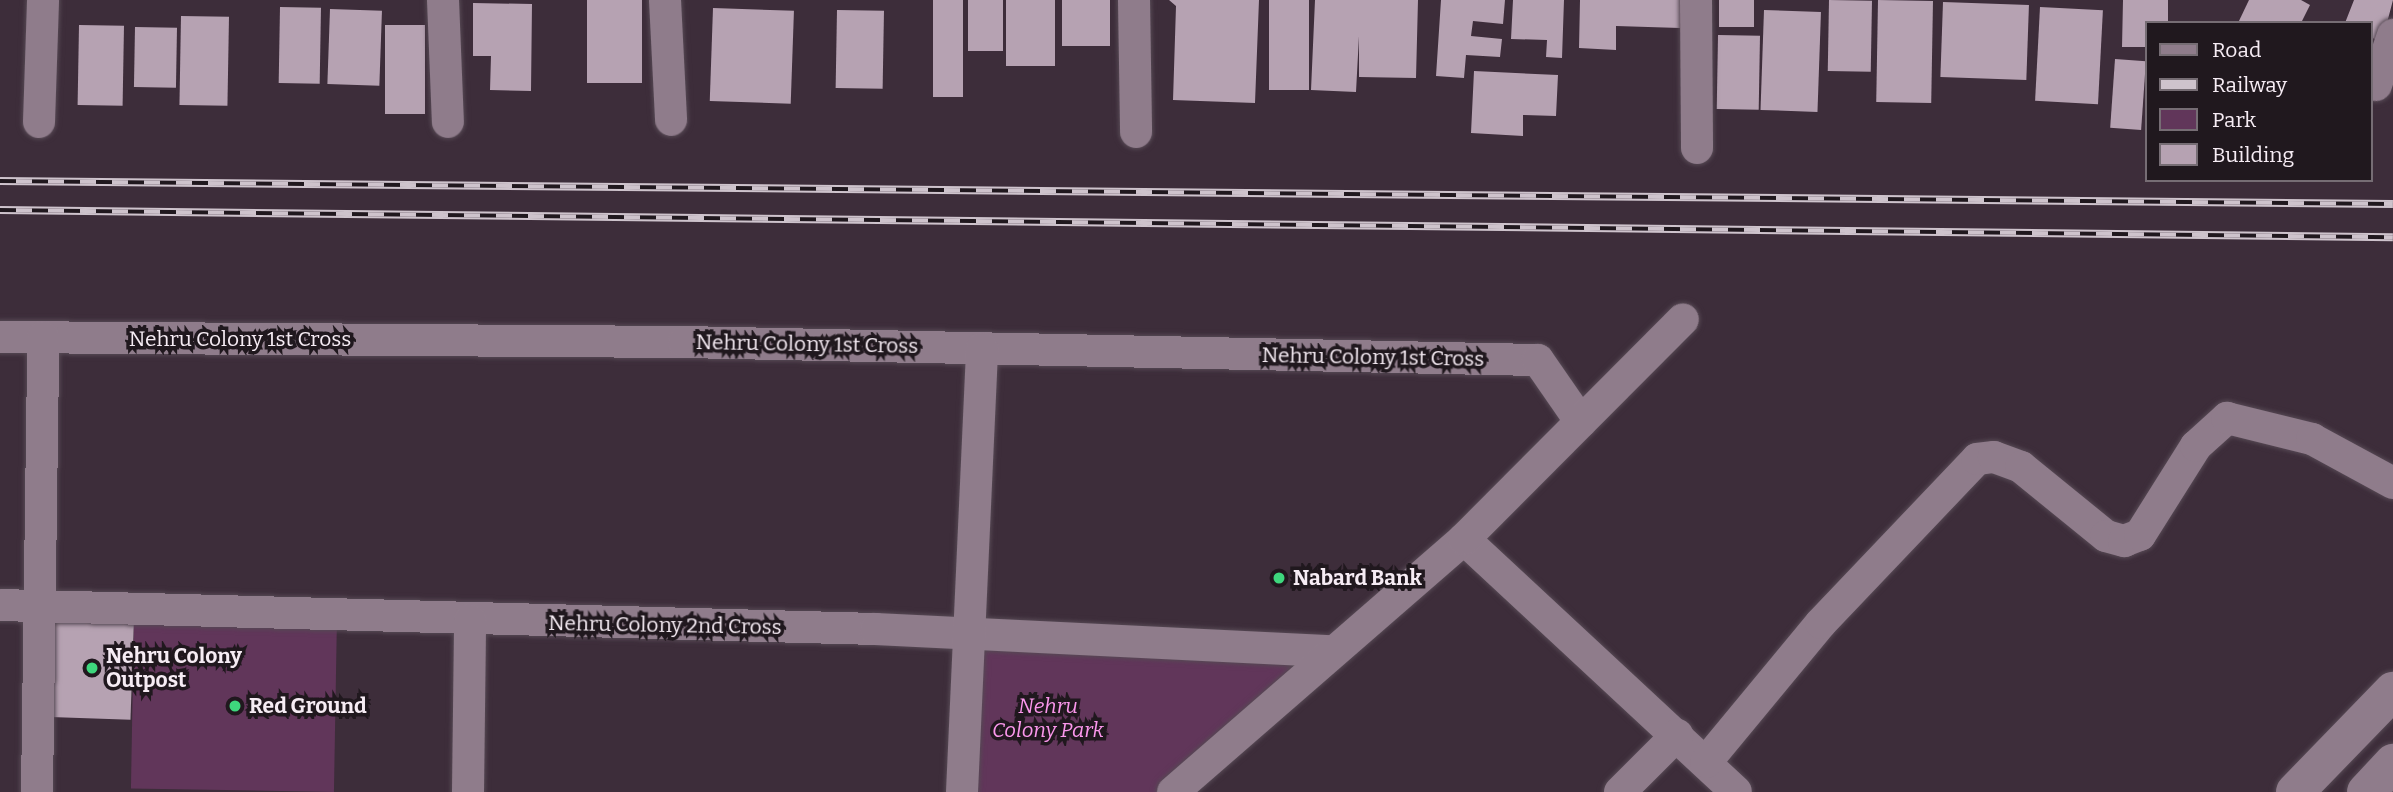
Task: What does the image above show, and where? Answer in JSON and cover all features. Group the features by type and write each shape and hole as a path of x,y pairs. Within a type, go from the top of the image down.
{"main road":[{"path":"2295,792 2393,691"},
{"path":"2326,792 2393,722"},
{"path":"2366,792 2393,763"}],"street":[{"path":"39,122 43,0"},
{"path":"443,0 448,122"},
{"path":"665,0 671,120"},
{"path":"1134,0 1136,132"},
{"path":"1696,0 1697,148"},
{"path":"2376,85 2393,35"},
{"path":"1173,792 1330,650 1464,539 1684,319"},
{"name":"Nehru Colony 1st Cross","path":"0,337 982,348 1538,360 1581,422"},
{"path":"37,792 43,337"},
{"path":"962,792 965,633 982,348"},
{"path":"1706,762 1821,623 1977,459 1994,457 2021,467 2106,536 2124,541 2140,536 2196,446 2227,418 2312,439 2393,483"},
{"path":"1464,539 1736,792"},
{"name":"Nehru Colony 2nd Cross","path":"0,605 965,633 1330,650"},
{"path":"468,792 470,620"},
{"path":"1620,792 1677,735"}],"green space":[{"name":"Red Ground","path":"134,612 337,616 334,792 131,788"},
{"name":"Nehru Colony Park","path":"974,639 1310,659 1162,792 971,792"}],"building":[{"path":"587,0 642,0 642,83 587,83"},
{"path":"933,0 963,0 963,97 933,97"},
{"path":"968,0 1003,0 1003,51 968,51"},
{"path":"1006,0 1055,0 1055,66 1006,66"},
{"path":"1062,0 1110,0 1110,46 1062,46"},
{"path":"1169,0 1259,0 1255,103 1173,100 1176,6"},
{"path":"1269,0 1309,0 1309,90 1269,90"},
{"path":"1315,0 1418,0 1416,78 1359,77 1359,36 1356,92 1311,90"},
{"path":"1441,0 1505,0 1503,24 1473,21 1471,36 1502,39 1500,57 1466,55 1464,78 1436,76"},
{"path":"1513,0 1564,0 1562,58 1546,57 1547,40 1511,39"},
{"path":"1580,0 1681,0 1680,28 1616,26 1616,50 1579,48"},
{"path":"1719,0 1754,0 1754,27 1719,27"},
{"path":"1829,0 1872,1 1871,72 1828,71"},
{"path":"1878,0 1933,1 1931,103 1876,102"},
{"path":"2123,0 2168,0 2168,21 2144,21 2144,47 2122,47"},
{"path":"2249,0 2301,0 2310,5 2302,21 2239,21"},
{"path":"2354,0 2393,0 2382,42 2372,38 2372,21 2346,21"},
{"path":"1943,2 2029,5 2026,80 1940,77"},
{"path":"473,3 532,4 531,91 490,90 491,56 473,56"},
{"path":"280,7 321,8 320,84 279,83"},
{"path":"2040,7 2103,10 2098,104 2035,101"},
{"path":"713,8 794,11 791,104 710,101"},
{"path":"330,9 382,11 379,86 327,84"},
{"path":"837,10 884,11 883,89 836,88"},
{"path":"1764,10 1821,12 1817,112 1761,110"},
{"path":"181,16 229,17 227,106 179,105"},
{"path":"79,25 124,26 123,106 78,105"},
{"path":"385,25 425,25 425,114 385,114"},
{"path":"135,27 177,28 176,88 134,87"},
{"path":"1718,35 1760,36 1759,110 1717,109"},
{"path":"2115,59 2144,61 2141,130 2110,128"},
{"path":"1474,71 1558,75 1556,116 1523,115 1523,136 1471,133"},
{"name":"Nehru Colony Outpost","path":"54,617 134,620 130,720 51,717"}],"railway":[{"path":"0,181 2393,204"},
{"path":"0,210 2393,237"}],"place":[{"name":"Nabard Bank","path":"1279,578"},
{"name":"Nehru Colony Outpost","path":"92,668"},
{"name":"Red Ground","path":"235,706"}]}
